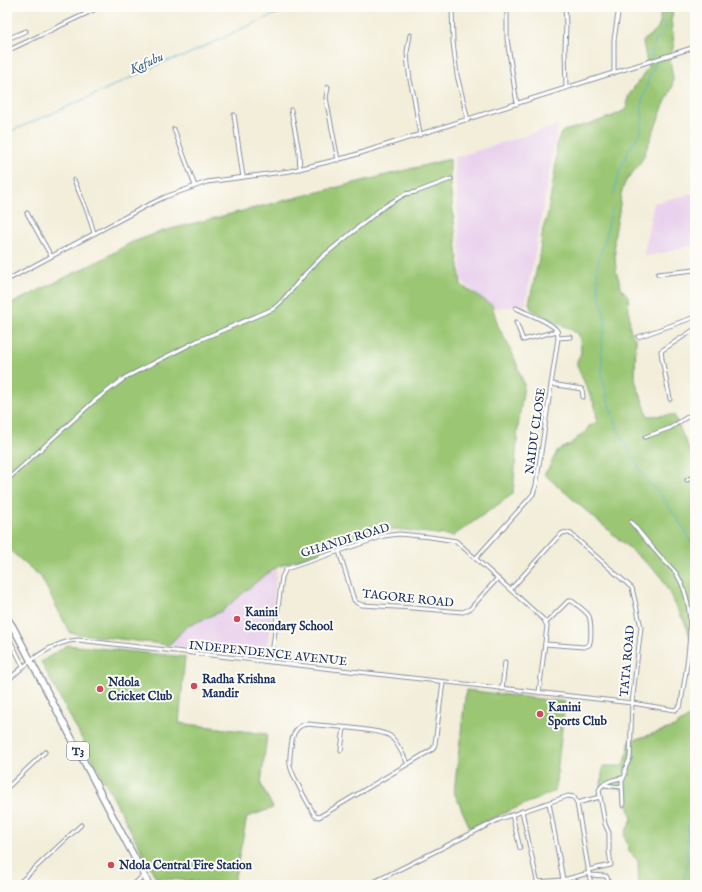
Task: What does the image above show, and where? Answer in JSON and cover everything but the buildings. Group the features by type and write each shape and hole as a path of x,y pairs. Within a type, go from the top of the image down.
{"highway":[{"name":"T3","path":"7,618 149,885"}],"street":[{"path":"7,51 100,7"},
{"path":"507,7 508,48 517,104"},
{"path":"565,7 566,88"},
{"path":"614,73 614,40 619,7"},
{"path":"452,8 453,42 458,81 468,120"},
{"path":"7,39 26,31"},
{"path":"410,35 407,52 408,65 420,135"},
{"path":"7,280 144,207 195,186 207,182 300,169 338,160 695,47"},
{"path":"328,87 326,98 338,160"},
{"path":"291,110 299,152 300,169"},
{"path":"234,115 243,177"},
{"path":"174,129 195,186"},
{"path":"7,480 93,402 117,383 197,341 273,309 322,257 382,208 405,194 416,192 451,179"},
{"path":"74,180 88,214 94,234"},
{"path":"27,212 50,256"},
{"path":"658,274 695,270"},
{"path":"516,308 544,321 557,331"},
{"path":"638,337 695,317"},
{"path":"516,322 523,340 557,331"},
{"path":"670,398 661,351 695,329"},
{"name":"NAIDU CLOSE","path":"476,558 535,490 558,338 557,331"},
{"path":"558,338 571,337"},
{"path":"551,384 582,389 582,397"},
{"path":"645,437 670,428 695,412"},
{"path":"687,480 695,476"},
{"name":"INDEPENDENCE AVENUE","path":"7,681 30,660 63,642 71,640 632,703 675,710 680,706 690,634 690,619 685,591 675,572 630,522"},
{"name":"TATA ROAD","path":"511,589 556,539 566,532 571,534 633,590 642,627 632,703 630,758 622,778 622,806"},
{"name":"GHANDI ROAD","path":"271,662 284,571 292,566 373,539 399,534 454,540 476,558 497,579 511,589 546,623"},
{"name":"TAGORE ROAD","path":"339,551 353,598 360,604 461,613 470,609 497,579"},
{"path":"539,693 546,623 568,601 572,601 588,615 590,620 591,640 589,645 584,647 545,644"},
{"path":"7,634 23,666"},
{"path":"502,689 505,662"},
{"path":"408,764 392,738 388,735 372,731 305,725 298,728 294,734 290,755 291,768 316,816 319,817 431,751 436,744 443,682"},
{"path":"341,750 344,728"},
{"path":"7,788 46,752"},
{"path":"522,811 538,884 562,880 611,865 609,833 605,826 599,788 614,779 622,778"},
{"path":"603,785 621,787"},
{"path":"368,885 512,814 568,796 574,797 577,803 591,885"},
{"path":"577,803 600,797"},
{"path":"549,803 564,885"},
{"path":"512,814 520,848"},
{"path":"17,885 81,825"},
{"path":"589,872 606,876 611,885"},
{"path":"133,885 144,875"}],"shaded area":[{"path":"558,125 525,306 494,308 462,282 454,158"},
{"path":"695,193 695,245 643,257 654,203"},
{"name":"Kanini Secondary School","path":"277,567 267,656 169,645 186,627 222,611 261,578"}],"green space":[{"path":"660,7 674,7 671,20 674,44 670,59 673,79 672,88 643,158 624,185 621,194 614,238 616,271 622,289 628,296 630,328 632,335 636,339 635,380 648,416 674,415 695,463 695,652 686,625 660,575 544,474 558,450 569,445 586,431 589,426 595,424 597,419 595,406 577,366 581,348 578,334 534,311 531,309 529,303 539,259 543,228 547,218 555,171 557,142 563,131 604,119 627,109 630,93 648,67 643,42 659,26"},
{"path":"450,159 450,185 461,285 492,305 498,326 513,354 524,385 518,427 513,494 453,536 395,529 358,538 277,567 261,578 222,611 186,627 169,645 70,633 41,577 7,548 7,306 101,260 130,243 163,231"},
{"path":"67,645 185,657 179,723 267,734 261,784 273,808 247,817 234,881 231,884 156,878 41,662"},
{"path":"466,690 565,702 555,791 470,828 454,792"},
{"path":"695,700 695,885 639,885 638,861 630,853 624,835 632,819 624,789 601,786 603,766 624,766 630,741 674,727 692,715"}],"waterway":[{"name":"Kafubu","path":"7,133 166,61 182,57 292,7"},
{"path":"652,58 651,51 657,39 666,30 665,14 667,7"},
{"path":"613,197 623,164 641,128 642,101 649,75 654,67 654,63"},
{"path":"612,208 597,267 598,289 606,322 602,340 602,377 610,408 620,434 644,477 660,494 683,527 695,548"},
{"path":"681,885 687,871 687,843 693,772 695,767"}],"place":[{"name":"Kanini Secondary School","path":"237,619"},
{"name":"Radha Krishna Mandir","path":"194,686"},
{"name":"Ndola Cricket Club","path":"100,689"},
{"name":"Kanini Sports Club","path":"540,714"},
{"name":"Ndola Central Fire Station","path":"111,865"}]}
